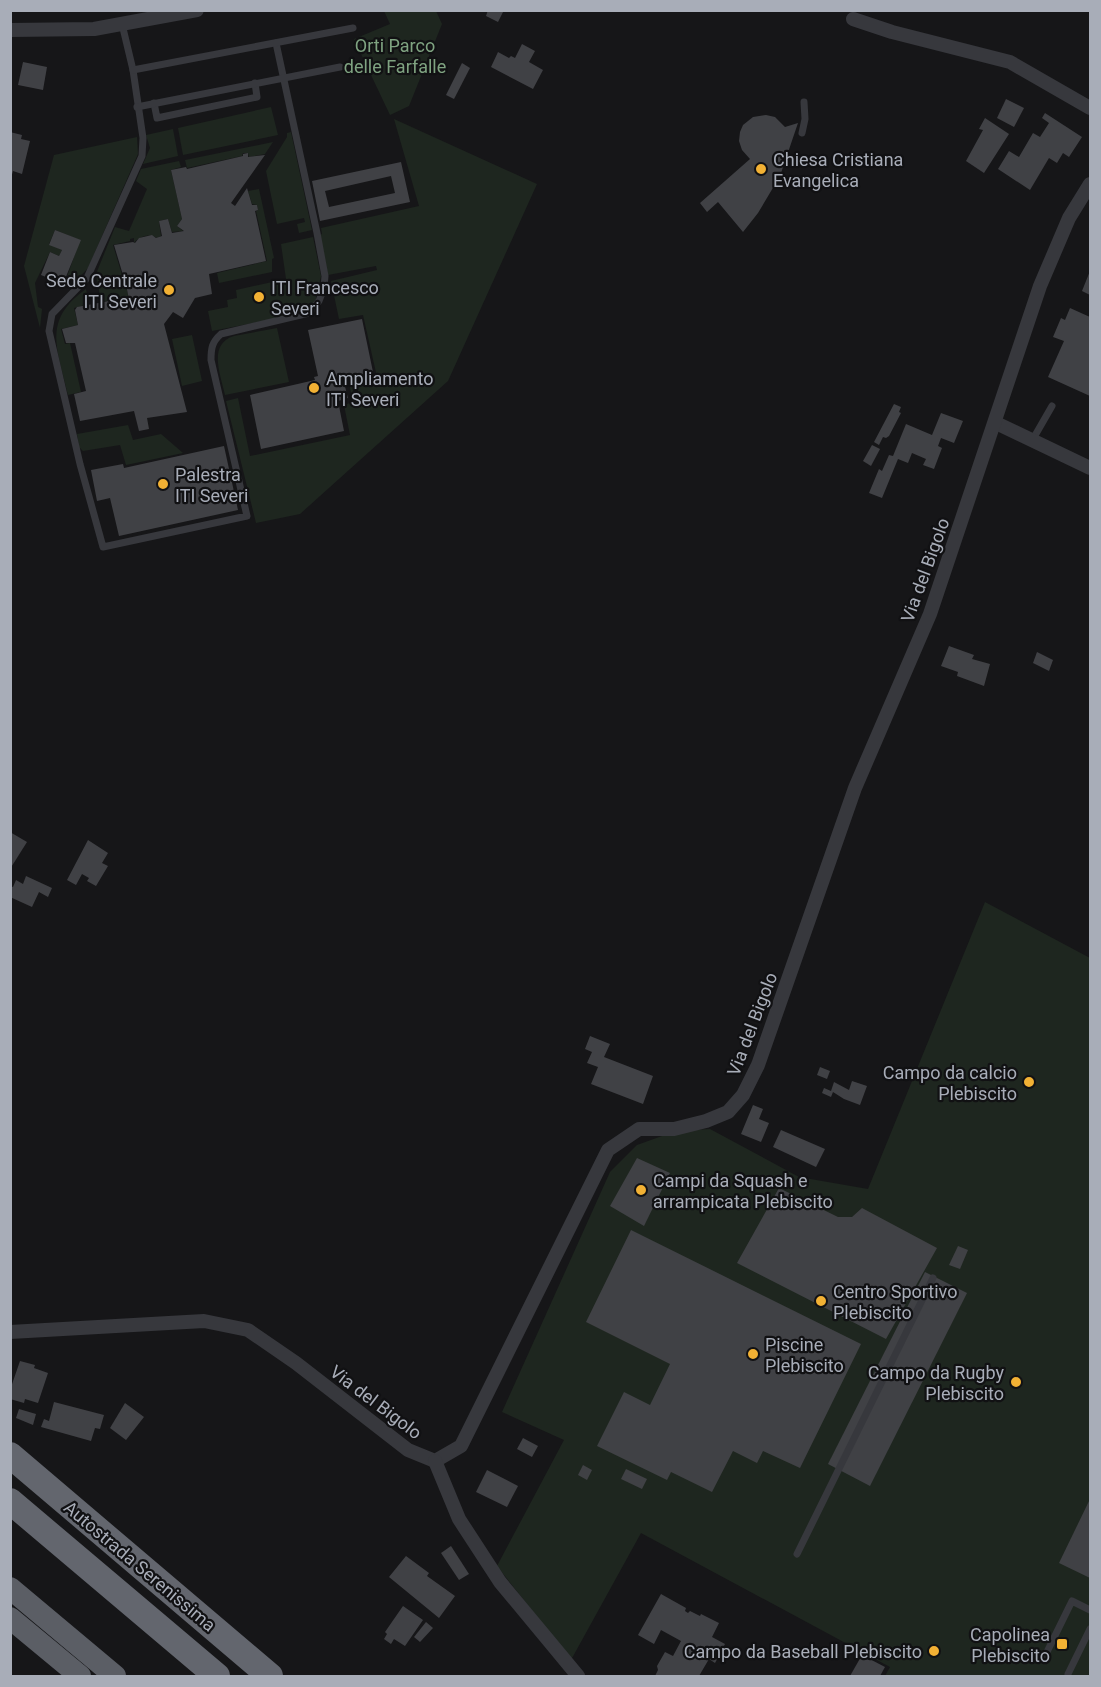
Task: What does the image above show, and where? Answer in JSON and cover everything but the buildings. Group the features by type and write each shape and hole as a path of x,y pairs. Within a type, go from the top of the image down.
{"highway":[{"name":"Autostrada Serenissima","path":"10,1455 270,1677"},
{"name":"Autostrada Serenissima","path":"10,1501 217,1677"},
{"path":"10,1588 115,1677"},
{"path":"10,1618 80,1677"}],"street":[{"path":"10,30 94,29 122,24 144,16 197,10"},
{"path":"853,19 892,32 1010,62 1090,108"},
{"name":"Via del Bigolo","path":"10,1332 204,1321 248,1330 408,1450 435,1461 462,1446 608,1150 639,1130 674,1129 706,1121 728,1112 743,1095 758,1065 855,788 930,614 996,423 1040,286 1069,218 1090,184"},
{"path":"996,423 1090,468"},
{"path":"435,1461 459,1519 501,1582 578,1677"}],"lane":[{"path":"122,24 133,70 143,138 142,156 87,278 52,315 49,331 80,464 103,547 247,516 211,360 211,348 215,339 221,334 309,313 319,301 324,288 325,276 276,43"},
{"path":"133,70 353,28"},
{"path":"137,107 340,67"},
{"path":"154,103 157,118 257,97 255,83"},
{"path":"802,133 805,119 804,102"},
{"path":"1033,439 1052,406"},
{"path":"797,1554 933,1278"},
{"path":"1044,1658 1072,1602 1090,1610"},
{"path":"1068,1674 1090,1629"}],"green space":[{"name":"Orti Parco delle Farfalle","path":"384,11 436,11 442,24 409,106 390,115 354,39 390,24"},
{"path":"271,107 278,135 183,155 178,128"},
{"path":"394,119 537,184 448,381 300,514 256,523 226,401 238,398 250,456 350,435 344,405 353,402 349,383 377,377 363,315 339,319 331,281 377,270 376,266 328,275 320,235 322,234 321,228 419,206"},
{"path":"173,129 178,156 143,164 150,148 146,135"},
{"path":"291,132 312,230 299,233 297,224 305,222 304,218 277,224 266,171 287,137 287,133"},
{"path":"137,137 138,154 88,268 76,281 63,288 80,240 55,230 49,244 62,250 59,256 50,252 35,283 38,307 42,309 40,328 24,266 54,155"},
{"path":"273,142 265,154 249,157 248,153 243,153 242,156 187,168 185,160"},
{"path":"179,161 181,167 171,170 182,219 177,226 183,231 172,232 168,219 159,221 161,236 157,238 145,236 134,243 134,238 113,245 122,275 117,277 119,285 126,284 129,300 125,297 101,302 96,274 115,227 129,231 147,189 136,181 141,169"},
{"path":"259,189 274,258 272,259 272,272 219,283 217,273 267,261 256,211 258,210 257,205 252,204 248,191"},
{"path":"313,237 321,276 316,298 316,311 311,306 304,312 294,315 212,331 208,311 228,307 227,300 237,298 236,290 286,279 281,244"},
{"path":"86,289 89,304 74,308 78,325 61,329 65,344 70,343 81,392 68,395 57,350 58,324 72,301"},
{"path":"277,328 289,382 225,395 218,361 221,346 234,336"},
{"path":"192,335 202,381 182,386 172,339"},
{"path":"128,425 133,440 161,434 183,453 126,465 120,445 83,451 79,447 77,434"},
{"name":"Centro Sportivo Plebiscito","path":"985,902 1090,958 1090,1676 885,1676 890,1667 641,1533 571,1660 497,1566 564,1440 502,1412 610,1172 637,1145 676,1131 710,1129 799,1177 868,1189"}],"place":[{"name":"Chiesa Cristiana Evangelica","path":"761,169"},
{"name":"Sede Centrale ITI Severi","path":"169,290"},
{"name":"ITI Francesco Severi","path":"259,297"},
{"name":"Ampliamento ITI Severi","path":"314,388"},
{"name":"Palestra ITI Severi","path":"163,484"},
{"name":"Campo da calcio Plebiscito","path":"1029,1082"},
{"name":"Campi da Squash e arrampicata Plebiscito","path":"641,1190"},
{"name":"Centro Sportivo Plebiscito","path":"821,1301"},
{"name":"Piscine Plebiscito","path":"753,1354"},
{"name":"Campo da Rugby Plebiscito","path":"1016,1382"},
{"name":"Capolinea Plebiscito","path":"1062,1644"},
{"name":"Campo da Baseball Plebiscito","path":"934,1651"}]}
